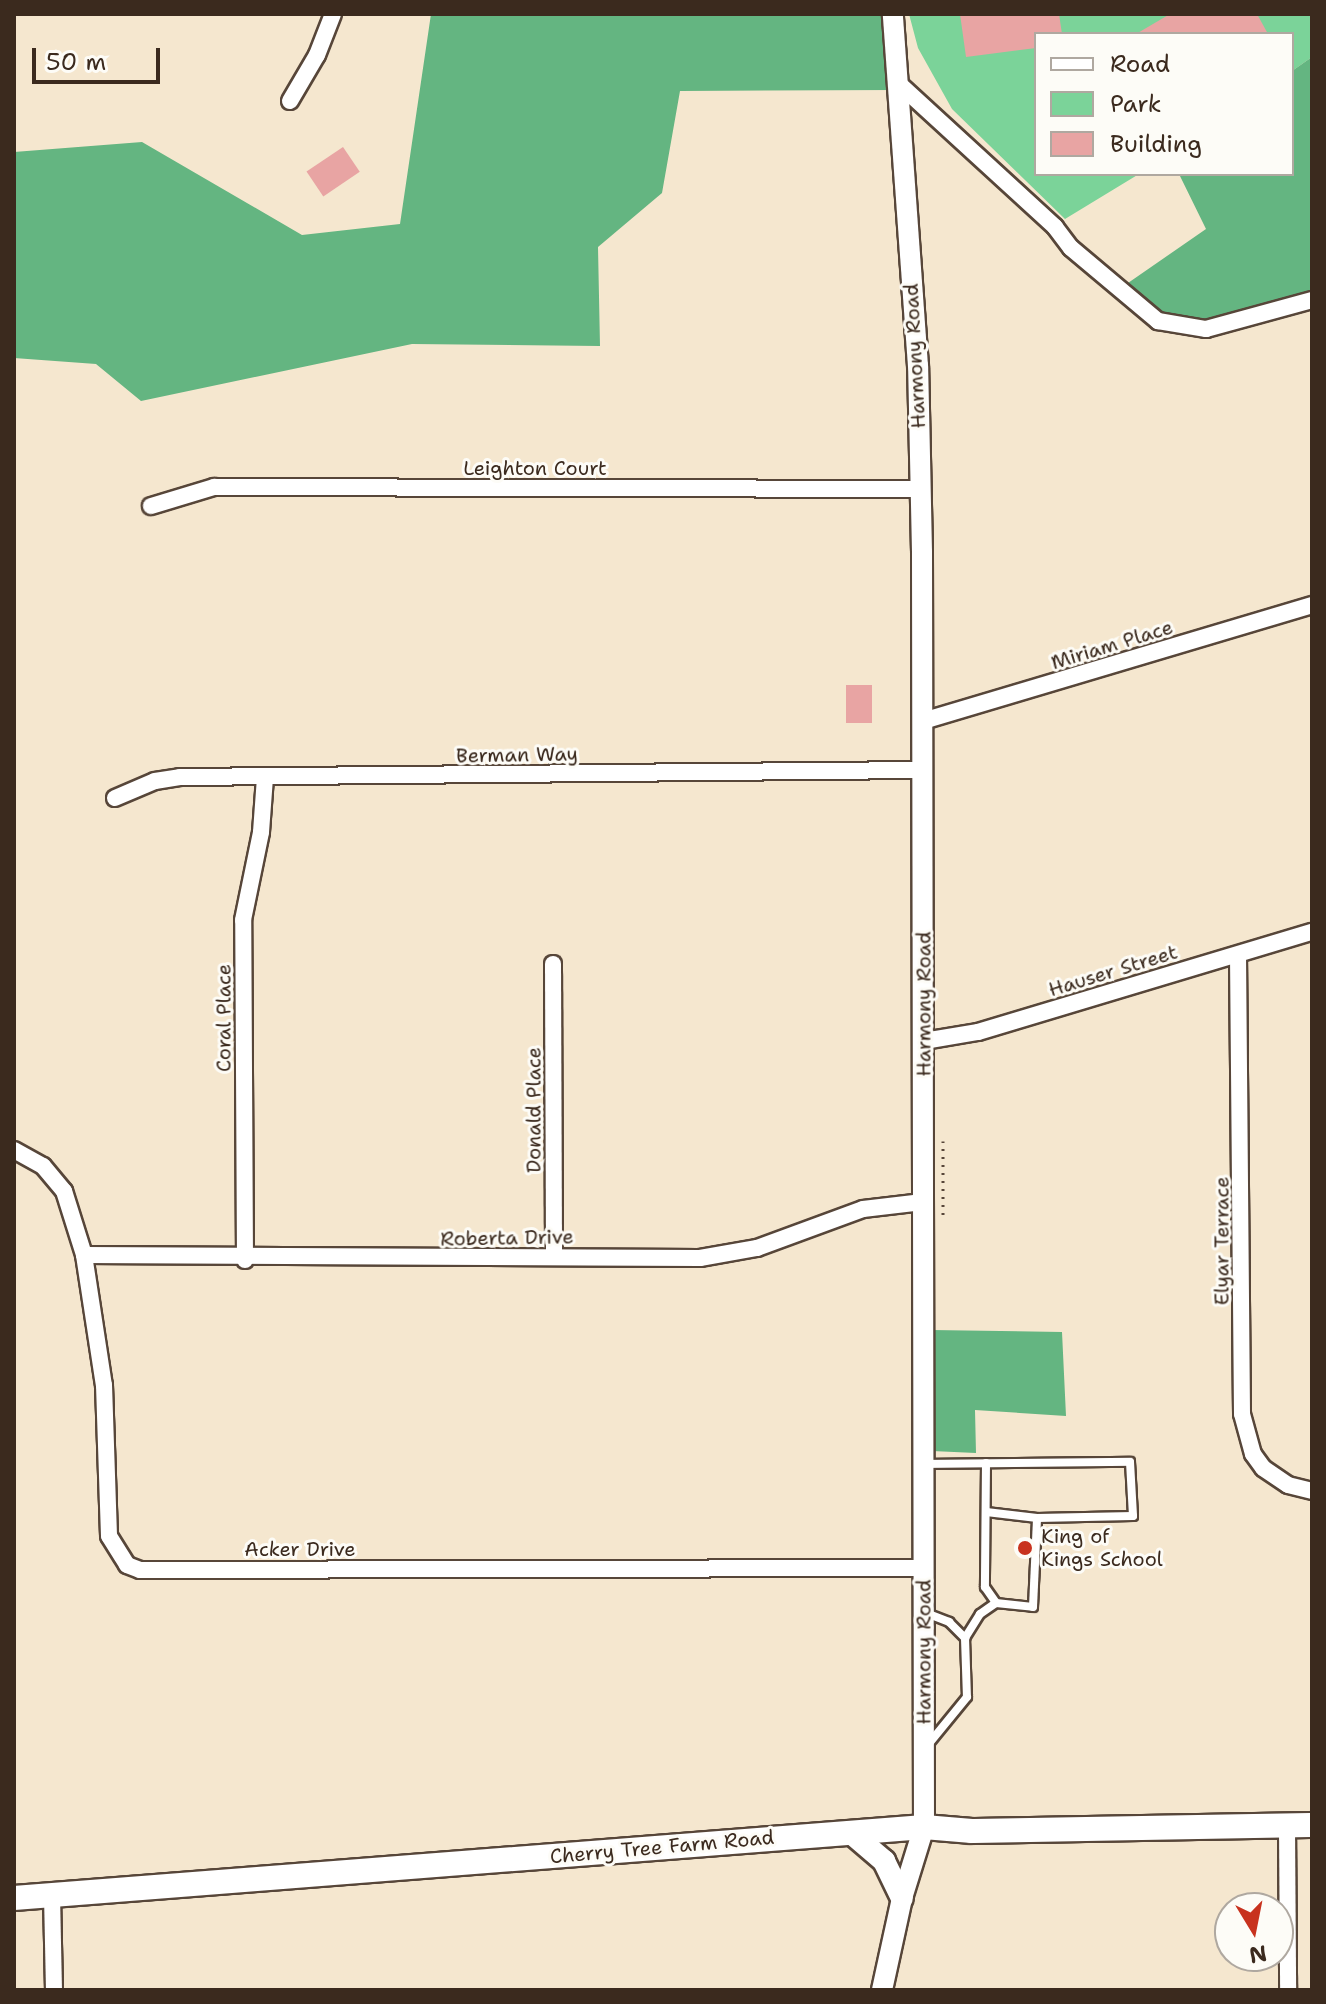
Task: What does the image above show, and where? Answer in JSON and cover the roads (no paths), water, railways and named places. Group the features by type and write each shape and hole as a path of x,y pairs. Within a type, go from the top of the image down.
{"main road":[{"name":"Cherry Tree Farm Road","path":"14,1898 924,1827 972,1831 1312,1825"},
{"path":"850,1832 884,1861 902,1898"}],"street":[{"path":"290,101 317,55 333,14"},
{"name":"Harmony Road","path":"882,1990 902,1898 924,1827 921,489 893,14"},
{"path":"898,83 1055,227 1071,248 1158,321 1188,329 1215,328 1312,300"},
{"name":"Leighton Court","path":"151,506 214,487 921,489"},
{"name":"Miriam Place","path":"923,721 1312,605"},
{"name":"Berman Way","path":"115,798 168,778 923,770"},
{"name":"Coral Place","path":"245,1260 243,920 261,832 265,778"},
{"name":"Hauser Street","path":"924,1041 978,1032 1312,932"},
{"name":"Elyar Terrace","path":"1238,955 1242,1414 1253,1454 1263,1468 1288,1485 1312,1491"},
{"name":"Donald Place","path":"553,964 554,1256"},
{"name":"Acker Drive","path":"14,1150 43,1166 64,1191 84,1255 104,1385 109,1536 118,1557 140,1570 925,1568"},
{"name":"Roberta Drive","path":"84,1255 245,1260 722,1256 863,1209 923,1202"},
{"path":"1287,1827 1288,1990"},
{"path":"52,1895 54,1990"}],"lane":[{"path":"924,1464 1130,1462 1133,1516 1037,1518 986,1512"},
{"path":"986,1463 985,1587 996,1603"},
{"path":"924,1750 967,1697 965,1638 980,1614 996,1603 1033,1607 1037,1518"},
{"path":"925,1612 949,1622 965,1638"}],"place":[{"name":"King of Kings School","path":"1025,1548"}]}
